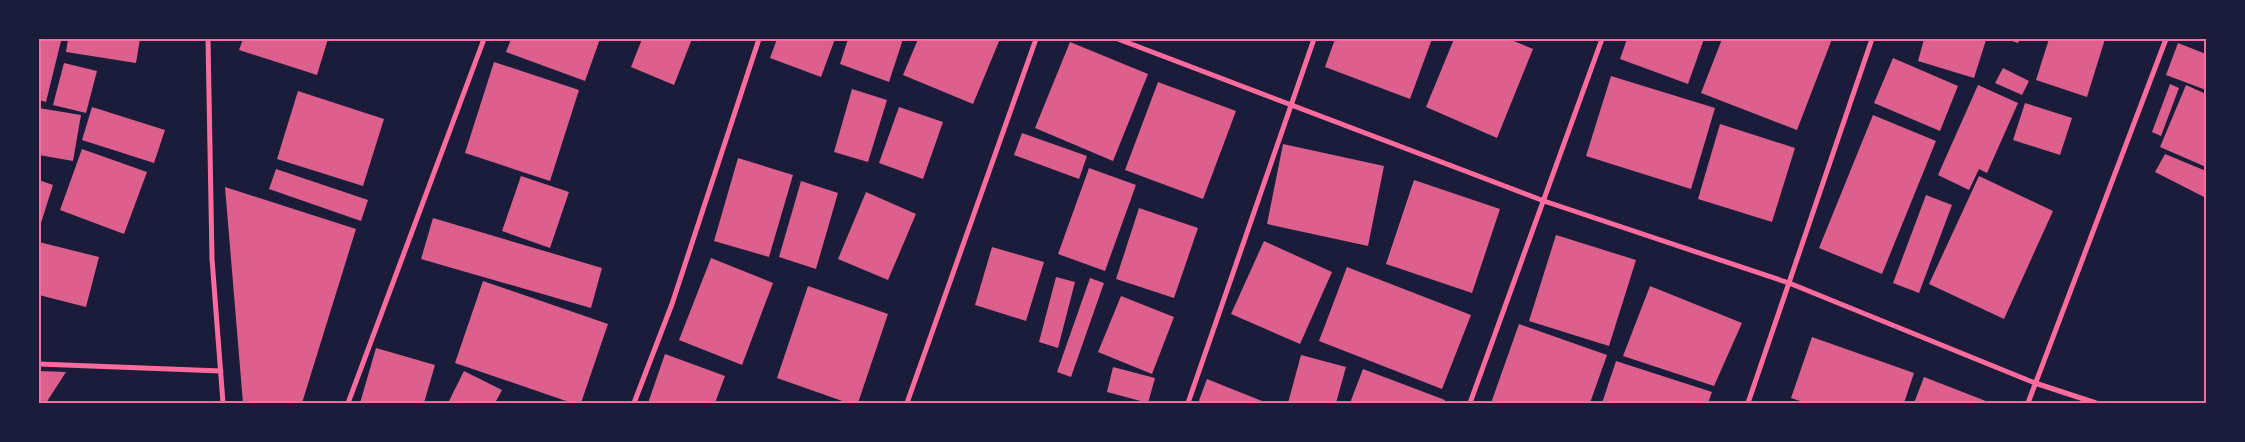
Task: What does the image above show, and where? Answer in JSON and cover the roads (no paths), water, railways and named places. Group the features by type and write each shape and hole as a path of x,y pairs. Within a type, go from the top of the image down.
{"street":[{"path":"208,39 212,259 223,403"},
{"path":"348,403 484,39"},
{"path":"634,403 672,304 759,39"},
{"path":"907,403 1036,39"},
{"path":"1118,39 1544,201 1788,283 2035,383 2096,403"},
{"path":"1188,403 1314,39"},
{"path":"1470,403 1602,39"},
{"path":"1748,403 1872,39"},
{"path":"2028,403 2166,39"},
{"path":"39,364 221,371"}]}
